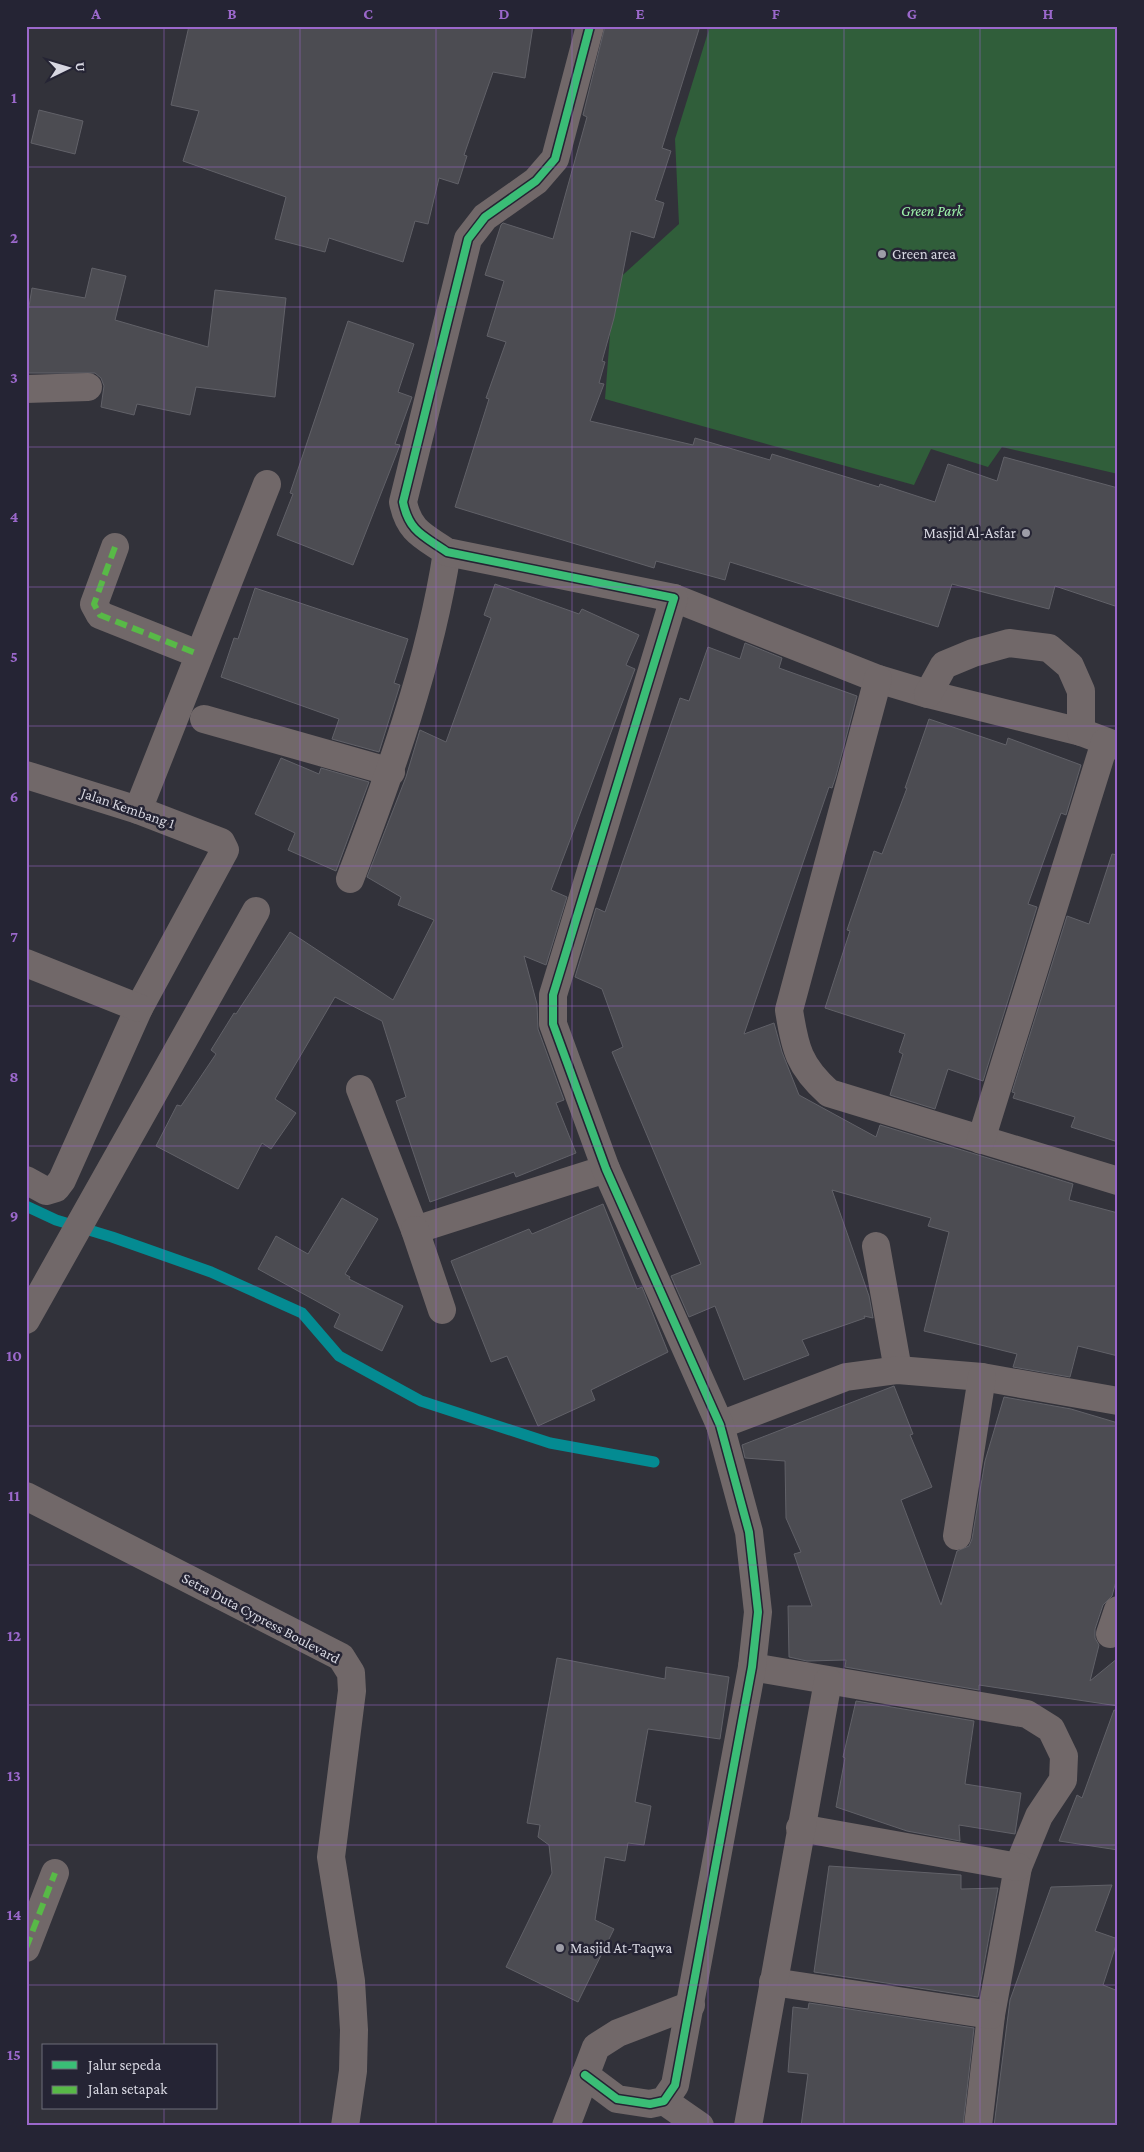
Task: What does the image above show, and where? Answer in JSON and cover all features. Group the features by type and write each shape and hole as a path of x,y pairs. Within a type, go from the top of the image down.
{"street":[{"path":"590,26 555,159 536,181 485,217 468,240 403,502 406,518 417,531 447,552 674,598 878,679 1101,740"},
{"path":"26,389 88,387"},
{"path":"138,810 198,654 267,484"},
{"path":"114,546 94,604 95,610 100,615 198,654"},
{"path":"350,878 391,772 440,594 447,552"},
{"path":"584,2075 617,2099 650,2104 664,2101 675,2085 752,1667 758,1612 750,1532 720,1426 606,1169 553,1024 553,995 674,598"},
{"path":"928,694 944,665 973,653 1009,643 1049,648 1070,666 1101,740 981,1140"},
{"path":"878,679 788,1010 795,1047 812,1077 829,1093 1118,1181"},
{"path":"204,719 391,772"},
{"name":"Jalan Kembang 1","path":"26,775 138,810 221,842 225,850 139,1008"},
{"path":"26,1320 256,911"},
{"path":"26,963 139,1008 62,1180 56,1188 36,1185"},
{"path":"360,1089 415,1230 442,1310"},
{"path":"415,1230 606,1169"},
{"path":"876,1246 898,1370"},
{"path":"720,1426 846,1376 898,1370 982,1377 1118,1401"},
{"path":"956,1536 982,1377"},
{"name":"Setra Duta Cypress Boulevard","path":"26,1496 341,1657 352,1672 352,1691 333,1826 331,1857 351,1981 353,2071 345,2126"},
{"path":"752,1667 1027,1714 1051,1729 1064,1756 1063,1780 1039,1816 1018,1867 991,2015 978,2126"},
{"path":"748,2126 800,1828 828,1681"},
{"path":"800,1828 1018,1867"},
{"path":"26,1948 56,1874"},
{"path":"773,1982 991,2015"},
{"path":"566,2126 596,2047 618,2033 691,2006"},
{"path":"664,2101 700,2126"}],"green space":[{"name":"Green Park","path":"710,26 1118,26 1118,474 1002,447 988,467 931,449 914,485 605,399 614,283 679,224 675,139"}],"building":[{"path":"189,26 533,26 525,78 493,72 464,155 467,156 458,184 439,178 428,224 415,221 403,262 329,238 325,252 275,239 286,197 183,161 199,111 171,105"},
{"path":"605,26 700,26 662,148 671,151 655,200 664,203 654,238 631,231 614,318 602,361 605,362 599,383 604,384 590,421 693,445 695,438 770,460 772,454 879,487 880,484 935,502 948,464 997,481 1004,457 1118,488 1118,607 1055,586 1049,609 952,584 938,627 730,562 725,580 656,561 654,568 455,507 489,399 486,398 506,342 487,336 504,281 485,275 503,223 553,239 587,117 583,115"},
{"path":"39,110 83,121 75,154 31,143"},
{"path":"92,268 126,276 115,320 208,347 215,290 286,298 275,397 196,387 190,415 137,404 134,415 101,407 104,386 101,378 95,373 26,373 26,325 32,288 85,298"},
{"path":"348,321 414,344 398,392 412,397 395,444 400,445 353,565 277,535 293,494 290,493"},
{"path":"495,584 579,614 582,609 639,635 626,665 635,669 551,890 567,897 546,965 524,956 537,1004 538,1029 564,1100 556,1103 576,1153 516,1177 514,1172 430,1202 396,1101 406,1097 382,1021 335,997 275,1099 296,1113 271,1149 262,1143 238,1189 156,1146 177,1105 181,1106 216,1054 211,1050 234,1013 236,1014 290,932 393,1000 434,920 398,905 401,897 367,877 406,777 420,730 446,742 491,618 484,615"},
{"path":"255,588 408,639 394,683 400,685 379,752 332,739 339,719 221,677 234,638 238,639"},
{"path":"745,643 782,658 779,668 857,696 832,788 829,787 744,1034 774,1023 782,1052 799,1095 876,1137 880,1125 1073,1184 1069,1200 1118,1213 1118,1356 1078,1346 1070,1377 1013,1367 1017,1354 924,1331 949,1232 928,1226 931,1218 832,1190 869,1296 873,1318 864,1316 865,1318 802,1340 809,1355 744,1380 715,1306 689,1317 671,1276 701,1264 612,1052 623,1047 602,989 575,977 596,908 605,912 680,698 689,701 708,647 740,659"},
{"path":"929,719 1006,745 1008,738 1081,765 1066,815 1061,813 1028,904 1037,907 983,1081 948,1069 935,1109 890,1095 903,1054 899,1052 905,1034 825,1008 850,931 847,930 874,851 882,854 907,788 905,788"},
{"path":"281,758 319,774 321,768 369,782 336,871 288,850 295,833 255,814"},
{"path":"1112,854 1118,855 1118,1142 1071,1127 1075,1117 1013,1098 1015,1093 1012,1092 1067,916 1089,924"},
{"path":"342,1198 378,1219 345,1274 350,1277 349,1279 403,1306 382,1351 334,1327 340,1314 258,1269 276,1236 308,1254"},
{"path":"603,1204 637,1289 642,1287 668,1352 591,1390 595,1400 538,1426 507,1356 491,1362 451,1261 529,1229 532,1234"},
{"path":"894,1386 913,1434 910,1435 932,1487 901,1500 941,1605 957,1551 969,1546 972,1539 985,1461 1004,1397 1071,1409 1118,1423 1118,1574 1112,1596 1103,1605 1095,1629 1095,1638 1099,1645 1090,1681 1118,1658 1118,1706 979,1685 979,1690 845,1667 846,1660 807,1661 789,1657 788,1606 812,1606 794,1554 801,1552 786,1518 785,1461 745,1458 742,1445"},
{"path":"557,1658 665,1679 666,1667 729,1677 720,1739 648,1729 635,1802 651,1806 644,1845 628,1843 625,1861 605,1857 595,1920 614,1929 578,2002 506,1967 552,1873 549,1845 538,1837 540,1825 527,1823"},
{"path":"856,1701 974,1721 965,1784 1021,1793 1015,1834 959,1825 960,1841 907,1831 836,1807 845,1758 843,1757"},
{"path":"1114,1710 1118,1711 1118,1850 1059,1841 1077,1795 1082,1798"},
{"path":"829,1866 961,1875 961,1889 998,1888 978,1997 814,1972"},
{"path":"1112,1885 1095,1931 1118,1939 1103,1985 1118,1991 1118,2126 994,2126 1010,2000 1051,1887"},
{"path":"809,2003 974,2028 963,2126 801,2126 808,2074 788,2072 793,2007 808,2009"}],"waterway":[{"path":"26,1206 56,1220 112,1237 211,1272 302,1313 339,1356 421,1401 550,1443 654,1462"}],"marked path":[{"path":"115,547 94,604 100,615 198,654"},
{"path":"26,1948 55,1873"}],"cycle path":[{"path":"585,2075 617,2099 650,2104 664,2101 675,2085 752,1667 758,1612 749,1532 720,1425 606,1169 553,1024 553,995 674,598 447,552 413,527 403,502 468,239 485,217 536,181 555,159 590,26"}],"place":[{"name":"Green area","path":"882,254"},
{"name":"Masjid Al-Asfar","path":"1026,533"},
{"name":"Masjid At-Taqwa","path":"560,1948"}]}
